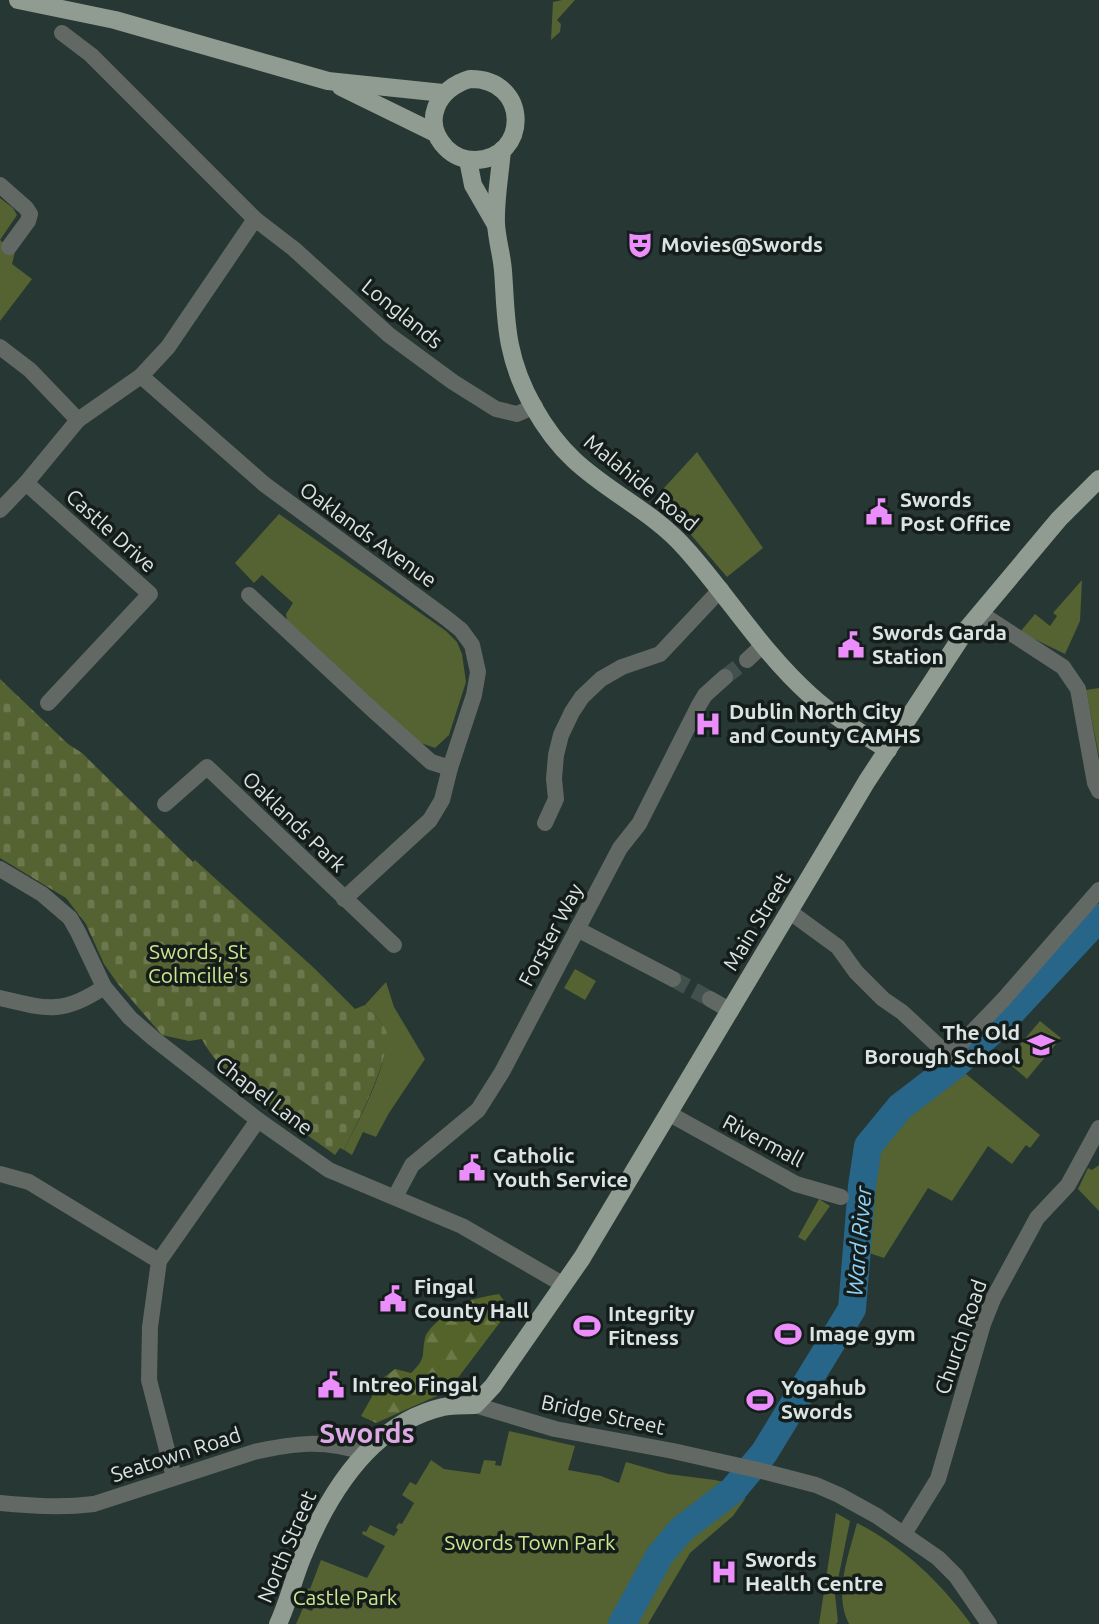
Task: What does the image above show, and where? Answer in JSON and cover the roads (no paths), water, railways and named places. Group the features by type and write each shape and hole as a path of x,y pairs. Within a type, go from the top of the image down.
{"main road":[{"path":"18,0 115,20 328,82 435,133 448,150 468,160 482,159 502,150 510,141 515,130 516,117 512,100 491,81 470,79 451,86 443,93 434,116 435,133"},
{"path":"93,0 115,20"},
{"path":"328,82 443,93"},
{"name":"Malahide Road","path":"502,150 496,225 510,348 523,384 555,439 574,460 668,530 721,589 764,645 810,695 887,750"},
{"name":"Malahide Road","path":"468,160 473,185 496,225"},
{"name":"Main Street","path":"475,1405 493,1387 564,1285 887,750 966,630 1059,519 1099,479"},
{"name":"North Street","path":"278,1624 301,1560 323,1511 342,1480 365,1453 421,1413 446,1406 475,1405"}],"street":[{"name":"Longlands","path":"62,33 91,55 255,219 294,249 389,335 496,410 517,414 535,406"},
{"path":"0,186 30,214 9,247"},
{"path":"0,510 78,420 141,376 168,347 255,219"},
{"path":"0,347 30,370 78,420"},
{"name":"Oaklands Avenue","path":"141,376 264,484 461,630 472,645 478,672 474,695 442,800 430,820 344,899"},
{"name":"Castle Drive","path":"26,483 150,594 48,703"},
{"path":"545,823 556,799 554,779 561,735 582,697 601,679 622,667 660,654 721,589"},
{"path":"249,595 431,762 450,768"},
{"path":"980,613 1063,667 1073,678 1078,689 1095,783 1099,791"},
{"path":"747,660 764,645"},
{"name":"Forster Way","path":"395,1197 412,1165 478,1110 514,1052 620,848 639,824 699,705 705,695 725,677"},
{"name":"Oaklands Park","path":"165,804 207,767 394,945"},
{"name":"Chapel Lane","path":"0,869 42,894 70,918 104,988 130,1017 258,1120 329,1170 462,1226 564,1285"},
{"path":"790,912 838,947 856,972 883,999 902,1012 949,1056 1003,1000 1099,890"},
{"path":"577,929 673,979"},
{"path":"0,998 45,1007 66,1008 82,1002 104,988"},
{"path":"710,999 731,1011"},
{"name":"Rivermall","path":"668,1113 796,1184 841,1197"},
{"path":"181,1475 149,1380 150,1327 159,1261 258,1120"},
{"name":"Church Road","path":"904,1534 938,1479 983,1324 993,1299 1037,1218 1068,1185 1099,1128"},
{"path":"0,1174 29,1182 159,1261"},
{"name":"Bridge Street","path":"475,1405 555,1429 766,1472 816,1485 849,1500 904,1534"},
{"name":"Seatown Road","path":"0,1503 74,1507 100,1502 254,1452 296,1444 344,1445 365,1453"},
{"path":"904,1534 939,1558 956,1576 989,1624"}],"waterway":[{"name":"Ward River","path":"622,1624 660,1555 682,1529 733,1490 764,1453 852,1309 868,1146 900,1107 955,1065 1004,1020 1099,918"}],"tunnel":[{"path":"725,677 747,660"},
{"path":"673,979 710,999"}],"place":[{"name":"Movies@Swords","path":"640,245"},
{"name":"Swords Post Office","path":"879,512"},
{"name":"Swords Garda Station","path":"851,645"},
{"name":"Dublin North City and County CAMHS","path":"708,724"},
{"name":"The Old Borough School","path":"1041,1045"},
{"name":"Catholic Youth Service","path":"472,1168"},
{"name":"Fingal County Hall","path":"393,1299"},
{"name":"Integrity Fitness","path":"587,1326"},
{"name":"Image gym","path":"788,1334"},
{"name":"Intreo Fingal","path":"331,1385"},
{"name":"Yogahub Swords","path":"760,1400"},
{"name":"Swords Health Centre","path":"724,1572"}],"district":[{"name":"Swords","path":"367,1433"}],"park label":[{"name":"Swords, St Colmcille's","path":"198,964"},
{"name":"Swords Town Park","path":"530,1543"},
{"name":"Castle Park","path":"345,1598"}]}
